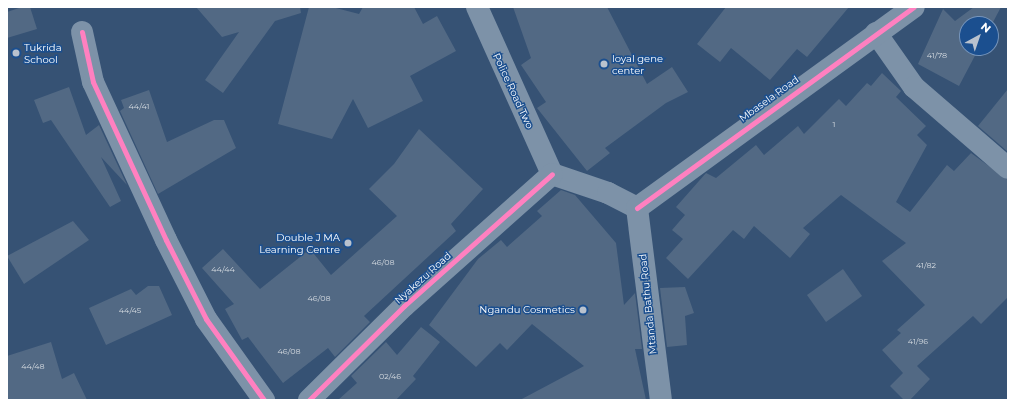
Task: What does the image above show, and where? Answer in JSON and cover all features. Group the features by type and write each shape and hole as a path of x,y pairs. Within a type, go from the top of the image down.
{"street":[{"name":"Police Road Two","path":"477,7 552,174"},
{"name":"Mbasela Road","path":"637,208 876,33 914,7"},
{"path":"82,32 93,82 166,240 206,319 264,400"},
{"path":"876,33 914,87 1008,168"},
{"path":"552,174 608,193 637,208"},
{"name":"Nyakezu Road","path":"310,400 404,306 552,174"},
{"name":"Mtanda Bathu Road","path":"637,208 661,400"}],"building":[{"path":"22,7 30,7 37,29 7,38 7,12"},
{"path":"196,7 300,7 301,13 275,21 223,93 205,80 239,32 222,37"},
{"path":"309,7 332,7 359,14 363,7 414,7 423,24 437,16 456,51 410,76 423,101 368,128 353,99 332,139 278,124"},
{"path":"513,7 607,7 647,84 672,67 688,92 666,103 605,148 610,153 587,171 537,108 546,102 521,65 531,58"},
{"path":"726,7 849,7 807,57 797,49 770,80 731,48 720,62 697,44"},
{"path":"974,7 1001,7 996,16 962,16"},
{"path":"943,9 955,21 959,18 959,56 975,56 959,86 918,64"},
{"path":"882,73 901,91 896,97 926,126 917,135 927,145 896,202 910,212 947,165 954,171 971,153 1008,180 1008,297 981,324 973,316 917,366 930,379 910,400 904,400 890,386 903,373 882,350 901,333 897,330 925,305 882,261 906,243 841,195 803,228 810,234 790,258 754,226 744,239 733,230 688,279 666,258 683,239 672,230 685,215 676,207 706,173 716,178 756,145 764,155 798,126 804,134 839,99 846,106 867,83 871,86"},
{"path":"69,87 86,135 99,125 127,185 101,157 121,201 110,207 51,120 43,123 34,100"},
{"path":"1008,89 1008,152 978,126"},
{"path":"149,90 167,142 214,120 224,120 236,148 158,194 120,111 124,108 121,100"},
{"path":"419,129 483,189 451,224 456,231 364,316 370,322 335,357 328,348 283,383 248,337 242,340 225,309 234,304 202,268 223,249 260,289 310,249 331,275 397,216 369,189 394,164"},
{"path":"561,190 575,195 616,243 624,305 635,293 642,349 635,349 646,400 520,400 584,366 532,324 507,350 500,343 476,367 429,325 478,259 501,240 507,247 542,216 537,211"},
{"path":"73,221 89,240 24,284 7,256"},
{"path":"843,269 862,296 826,322 807,295"},
{"path":"148,286 159,286 172,315 106,345 89,308 131,289 136,295"},
{"path":"685,287 694,313 685,316 687,345 667,347 660,288"},
{"path":"421,327 440,342 413,376 416,379 396,400 338,400 357,383 351,376 386,342 397,355"},
{"path":"51,342 62,379 74,373 87,400 7,400 7,356"}],"cycle path":[{"path":"637,208 914,7"},
{"path":"82,32 93,82 166,240 206,319 264,400"},
{"path":"309,400 404,306 552,174"}],"place":[{"name":"Tukrida School","path":"16,53"},
{"name":"loyal gene center","path":"604,64"},
{"name":"Double J MA Learning Centre","path":"348,243"},
{"name":"Ngandu Cosmetics","path":"583,310"}]}
